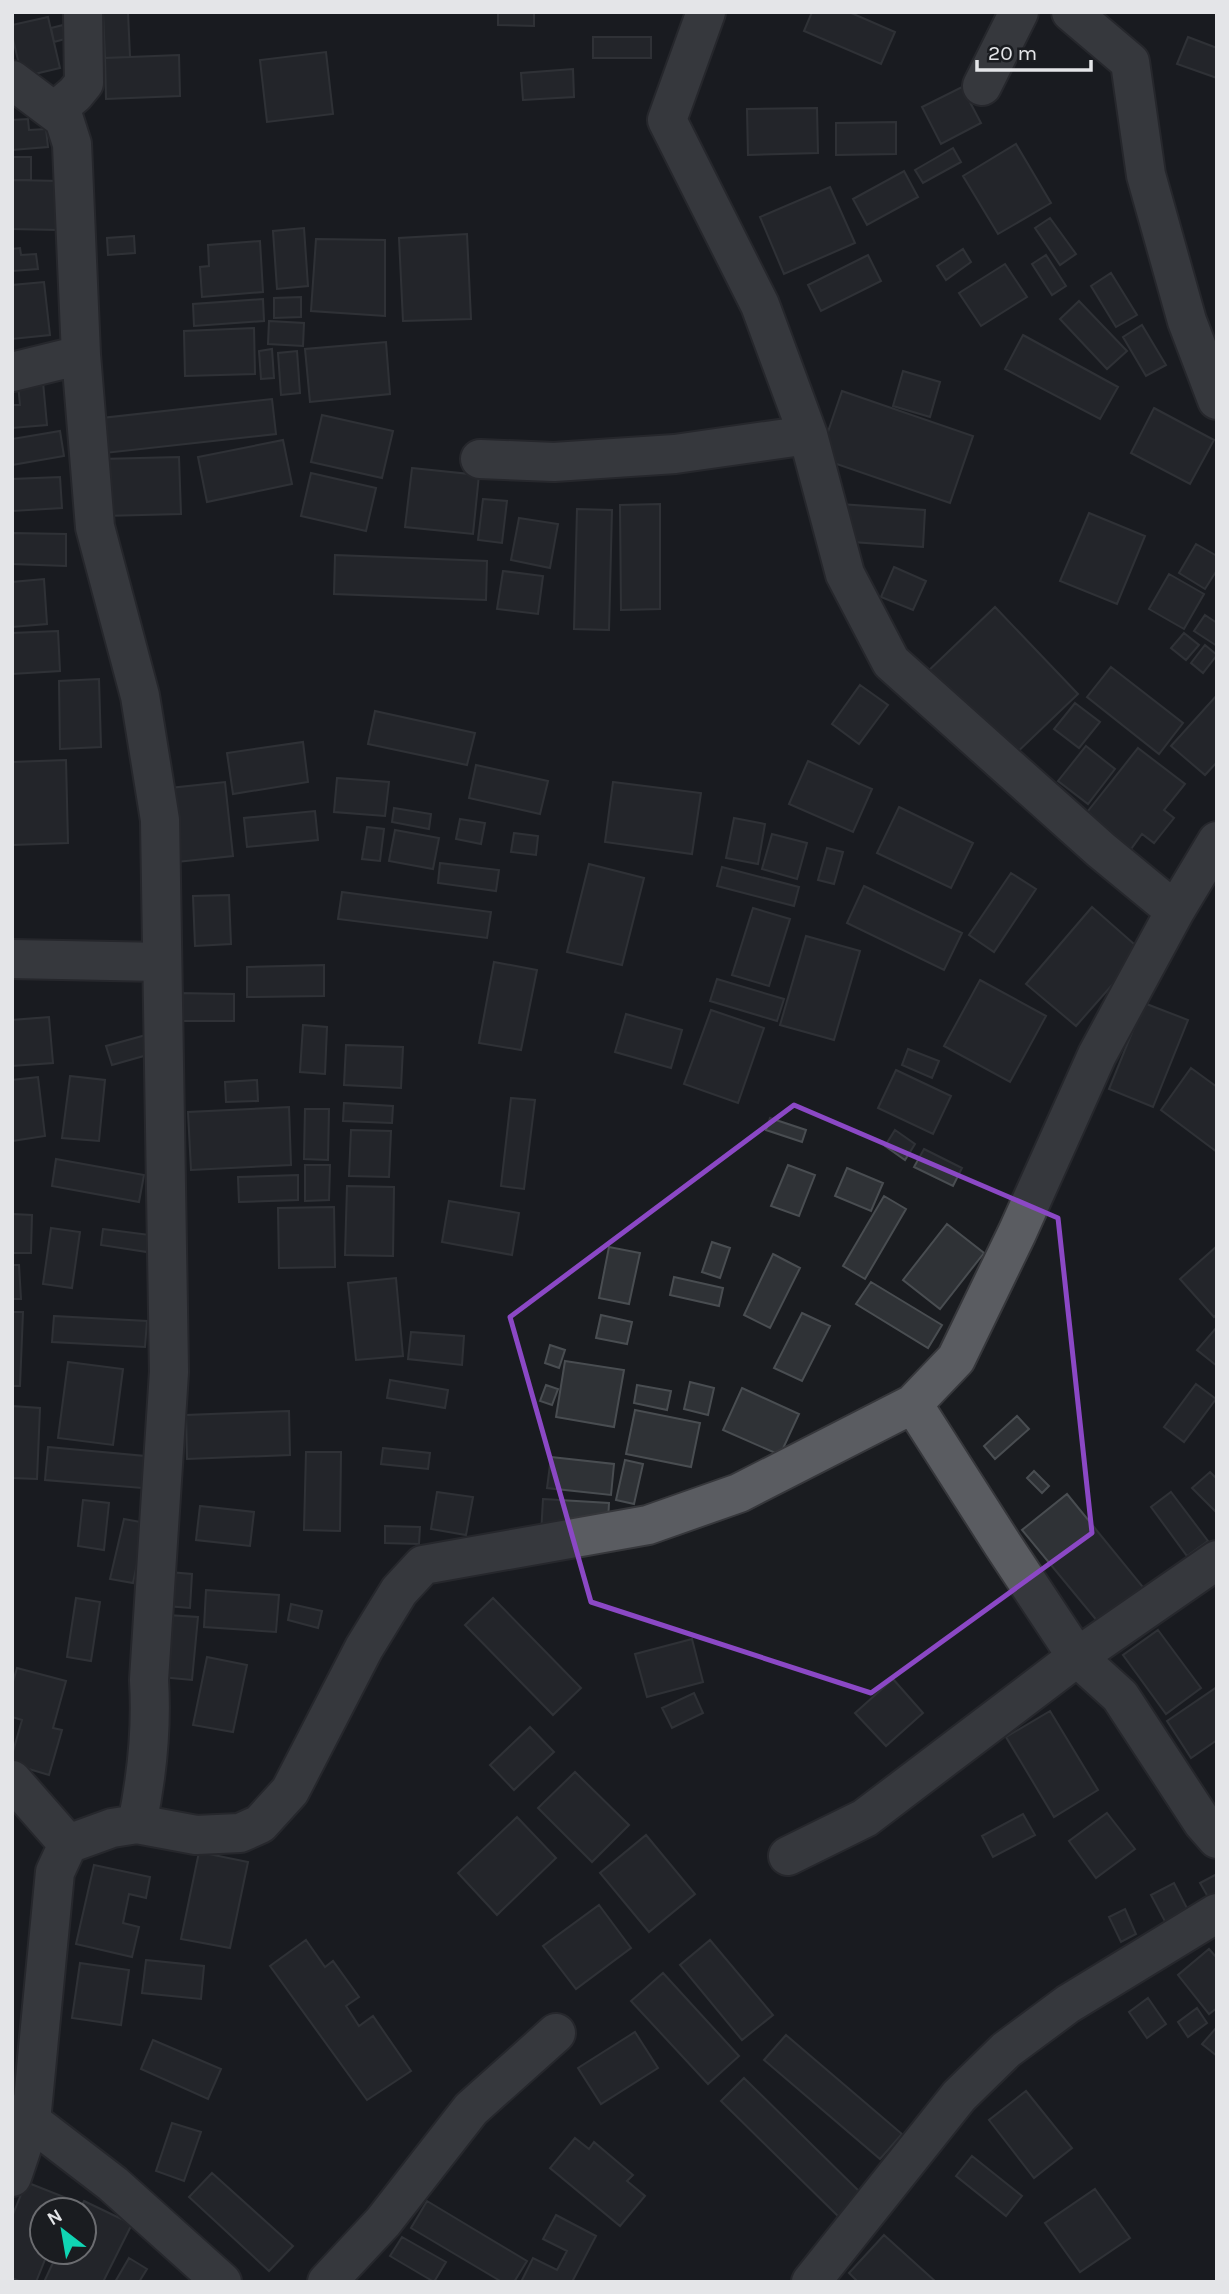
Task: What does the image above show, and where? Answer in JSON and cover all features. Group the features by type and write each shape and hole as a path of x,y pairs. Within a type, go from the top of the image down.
{"street":[{"path":"38,106 75,94 84,83 83,12"},
{"path":"706,12 667,120 760,305 808,435 845,574 891,662 1101,850 1175,911"},
{"path":"982,86 1019,12"},
{"path":"1071,12 1130,62 1146,175 1187,321 1217,400"},
{"path":"12,80 38,106 64,119 72,144 81,355 95,527 140,696 160,820 169,1372 149,1680 151,1713 145,1786 137,1824"},
{"path":"12,372 81,355"},
{"path":"480,459 554,461 675,454 808,435"},
{"path":"12,2177 55,1872 68,1844 112,1828 137,1824 196,1835 240,1833 261,1824 289,1791 364,1648 399,1591 422,1565 648,1525 738,1493 913,1404 956,1359 1017,1233 1097,1055 1175,911 1217,841"},
{"path":"12,958 161,962"},
{"path":"913,1404 1077,1657 1120,1696 1203,1823 1217,1839"},
{"path":"788,1856 865,1818 1077,1657 1217,1560"},
{"path":"12,1780 68,1844"},
{"path":"811,2282 959,2096 1006,2050 1068,2004 1217,1913"},
{"path":"327,2282 383,2222 471,2109 556,2033"},
{"path":"22,2118 113,2184 222,2282"}],"highlighted area":[{"path":"794,1105 1058,1218 1092,1533 871,1693 591,1602 510,1317"}],"building":[{"path":"128,12 130,57 105,58 103,13"},
{"path":"498,12 534,12 534,26 498,25"},
{"path":"812,12 849,12 895,32 881,64 804,31"},
{"path":"48,17 60,68 22,77 12,25"},
{"path":"63,25 65,39 54,42 51,28"},
{"path":"593,37 651,37 651,58 593,58"},
{"path":"1188,37 1217,48 1217,78 1177,64"},
{"path":"326,52 333,114 267,122 260,60"},
{"path":"179,55 180,96 106,99 105,58"},
{"path":"573,69 574,97 523,100 521,73"},
{"path":"962,87 981,123 941,144 922,107"},
{"path":"817,108 818,153 748,155 747,109"},
{"path":"28,119 29,130 46,129 48,147 12,150 12,120"},
{"path":"896,122 896,154 836,155 836,123"},
{"path":"1016,144 1051,203 998,234 963,176"},
{"path":"953,148 961,162 923,183 915,170"},
{"path":"12,157 31,157 31,180 12,180"},
{"path":"904,171 918,197 867,225 853,199"},
{"path":"12,180 60,181 58,230 12,229"},
{"path":"830,187 855,243 784,274 760,217"},
{"path":"1050,218 1076,254 1060,265 1035,228"},
{"path":"304,228 308,286 277,289 273,231"},
{"path":"467,234 471,319 403,321 399,238"},
{"path":"134,236 135,253 108,255 107,238"},
{"path":"316,239 385,240 385,316 311,311"},
{"path":"260,241 263,292 202,297 200,267 209,266 208,245"},
{"path":"20,248 21,255 36,254 38,269 12,271 12,249"},
{"path":"963,249 971,262 946,280 937,266"},
{"path":"868,255 881,281 821,311 808,285"},
{"path":"1046,255 1066,286 1052,295 1032,264"},
{"path":"1005,264 1027,297 981,326 959,293"},
{"path":"1111,273 1137,315 1116,327 1091,286"},
{"path":"44,282 50,335 12,339 12,285"},
{"path":"301,297 301,317 274,318 274,298"},
{"path":"263,299 264,321 194,326 193,304"},
{"path":"1079,301 1127,351 1107,369 1060,319"},
{"path":"269,321 304,323 303,346 268,344"},
{"path":"1142,325 1166,365 1146,376 1123,337"},
{"path":"254,328 255,374 185,376 184,331"},
{"path":"1023,335 1118,387 1100,419 1005,369"},
{"path":"386,342 390,394 310,402 305,349"},
{"path":"272,349 274,378 261,379 259,351"},
{"path":"297,351 300,393 281,395 278,353"},
{"path":"903,371 940,382 930,417 893,406"},
{"path":"43,382 47,425 12,428 12,405 20,405 18,384"},
{"path":"842,391 973,436 950,503 819,458"},
{"path":"272,399 276,434 105,453 102,418"},
{"path":"1154,408 1214,440 1190,484 1131,453"},
{"path":"322,415 393,431 382,478 311,462"},
{"path":"60,431 64,456 12,465 12,439"},
{"path":"283,440 292,484 207,502 198,457"},
{"path":"179,457 181,514 103,516 101,459"},
{"path":"412,468 479,475 473,534 405,527"},
{"path":"311,473 376,488 366,531 301,516"},
{"path":"60,477 62,508 12,511 12,479"},
{"path":"483,499 507,501 502,543 478,540"},
{"path":"660,504 660,609 621,610 620,505"},
{"path":"840,504 925,510 923,547 838,541"},
{"path":"577,509 612,510 609,630 574,629"},
{"path":"1089,513 1145,536 1117,604 1060,581"},
{"path":"519,518 558,524 550,568 511,560"},
{"path":"12,533 66,534 66,566 12,564"},
{"path":"1196,544 1217,556 1217,570 1205,589 1179,573"},
{"path":"335,555 487,561 486,600 334,594"},
{"path":"894,567 926,581 913,610 881,597"},
{"path":"503,571 543,576 538,614 497,609"},
{"path":"1169,574 1204,594 1184,629 1149,609"},
{"path":"44,579 47,624 12,627 12,582"},
{"path":"995,607 1078,694 1008,761 925,674"},
{"path":"1205,615 1217,623 1217,646 1194,631"},
{"path":"58,631 60,671 12,674 12,633"},
{"path":"1184,633 1199,645 1186,660 1171,648"},
{"path":"1205,645 1217,655 1203,673 1191,663"},
{"path":"1111,667 1183,723 1159,754 1087,697"},
{"path":"99,679 101,747 60,749 59,681"},
{"path":"860,685 888,705 859,744 832,724"},
{"path":"1217,695 1217,762 1205,775 1171,746"},
{"path":"1075,703 1100,722 1079,748 1054,729"},
{"path":"375,711 475,733 467,765 368,744"},
{"path":"303,742 308,782 233,794 227,753"},
{"path":"1086,746 1115,769 1088,804 1058,781"},
{"path":"1138,748 1185,784 1164,810 1174,818 1154,843 1142,834 1126,856 1080,821"},
{"path":"66,760 68,843 12,845 12,762"},
{"path":"808,761 872,789 853,832 789,804"},
{"path":"476,765 548,781 540,814 469,798"},
{"path":"337,778 389,782 385,816 334,812"},
{"path":"225,782 233,856 177,862 170,788"},
{"path":"613,782 701,793 692,854 605,842"},
{"path":"899,807 973,843 951,888 877,853"},
{"path":"394,808 431,814 429,829 392,822"},
{"path":"315,811 318,840 247,847 244,818"},
{"path":"734,818 765,824 758,864 726,858"},
{"path":"460,819 485,823 481,844 456,839"},
{"path":"367,827 384,829 380,861 362,859"},
{"path":"395,830 439,838 433,869 389,861"},
{"path":"514,833 538,836 536,855 511,852"},
{"path":"772,834 807,843 797,879 762,869"},
{"path":"827,848 843,852 834,884 818,880"},
{"path":"440,863 499,870 496,891 438,883"},
{"path":"589,864 644,878 622,965 567,952"},
{"path":"722,867 799,887 794,906 717,886"},
{"path":"1011,873 1036,889 994,952 969,935"},
{"path":"864,886 962,933 944,970 847,923"},
{"path":"342,892 491,912 487,938 338,919"},
{"path":"229,895 231,944 195,946 193,896"},
{"path":"1092,907 1142,951 1076,1026 1026,984"},
{"path":"753,908 790,919 769,986 732,975"},
{"path":"806,936 860,951 834,1040 780,1025"},
{"path":"494,962 537,970 521,1050 479,1043"},
{"path":"324,965 324,996 247,997 247,967"},
{"path":"717,979 784,999 777,1021 710,1001"},
{"path":"980,980 1046,1016 1010,1082 944,1046"},
{"path":"177,993 234,994 234,1021 177,1021"},
{"path":"1144,1003 1188,1020 1153,1107 1109,1089"},
{"path":"711,1010 764,1028 738,1103 684,1084"},
{"path":"626,1014 682,1030 671,1068 615,1052"},
{"path":"49,1017 53,1063 12,1066 12,1020"},
{"path":"303,1025 327,1027 325,1074 300,1072"},
{"path":"153,1033 158,1052 112,1065 106,1046"},
{"path":"346,1045 403,1047 401,1088 344,1085"},
{"path":"908,1049 939,1061 932,1078 902,1065"},
{"path":"1191,1068 1217,1087 1217,1152 1161,1110"},
{"path":"896,1070 951,1096 933,1134 878,1108"},
{"path":"70,1076 105,1080 99,1141 62,1138"},
{"path":"38,1077 45,1136 12,1141 12,1080"},
{"path":"257,1080 258,1101 226,1102 225,1082"},
{"path":"511,1098 535,1100 524,1189 501,1186"},
{"path":"344,1103 393,1106 392,1123 343,1121"},
{"path":"289,1107 291,1165 191,1170 188,1112"},
{"path":"305,1109 329,1109 328,1160 304,1159"},
{"path":"770,1118 806,1130 802,1142 766,1130"},
{"path":"351,1130 391,1131 389,1177 349,1176"},
{"path":"895,1130 915,1144 905,1160 885,1146"},
{"path":"924,1149 962,1168 953,1186 914,1167"},
{"path":"56,1159 144,1175 139,1202 52,1186"},
{"path":"305,1165 330,1165 329,1200 305,1201"},
{"path":"788,1165 815,1175 799,1216 771,1206"},
{"path":"847,1168 883,1183 871,1211 835,1196"},
{"path":"298,1175 298,1200 239,1202 238,1177"},
{"path":"347,1186 394,1187 393,1256 345,1255"},
{"path":"884,1196 906,1209 865,1279 843,1266"},
{"path":"449,1201 519,1213 512,1255 442,1242"},
{"path":"334,1207 335,1267 279,1268 278,1208"},
{"path":"12,1214 32,1215 31,1253 12,1253"},
{"path":"947,1224 984,1253 940,1309 903,1280"},
{"path":"51,1228 80,1232 72,1288 43,1284"},
{"path":"103,1229 150,1235 147,1252 101,1245"},
{"path":"712,1242 730,1248 720,1278 702,1272"},
{"path":"1217,1246 1217,1314 1214,1317 1180,1279"},
{"path":"609,1247 640,1253 629,1304 599,1298"},
{"path":"773,1254 800,1268 770,1328 744,1315"},
{"path":"12,1265 19,1265 21,1299 12,1299"},
{"path":"674,1277 723,1288 719,1306 670,1295"},
{"path":"396,1278 403,1356 356,1360 348,1283"},
{"path":"871,1282 942,1325 928,1348 856,1304"},
{"path":"12,1312 23,1312 20,1386 12,1386"},
{"path":"802,1313 830,1326 802,1381 774,1368"},
{"path":"601,1315 632,1322 627,1344 596,1338"},
{"path":"54,1316 147,1321 145,1347 52,1342"},
{"path":"1217,1327 1217,1366 1197,1350"},
{"path":"411,1332 464,1336 462,1365 408,1359"},
{"path":"550,1345 565,1350 559,1368 545,1363"},
{"path":"565,1361 624,1370 614,1427 556,1417"},
{"path":"68,1362 123,1369 113,1445 58,1438"},
{"path":"390,1380 448,1390 445,1408 387,1398"},
{"path":"690,1382 714,1388 708,1415 684,1409"},
{"path":"1196,1384 1216,1399 1184,1442 1164,1427"},
{"path":"546,1385 558,1389 552,1405 540,1401"},
{"path":"637,1385 671,1391 667,1410 634,1403"},
{"path":"742,1388 799,1414 780,1455 723,1430"},
{"path":"12,1406 40,1408 37,1479 12,1478"},
{"path":"635,1410 700,1423 691,1467 626,1454"},
{"path":"289,1411 290,1455 187,1459 186,1415"},
{"path":"1017,1416 1029,1429 995,1459 984,1446"},
{"path":"48,1447 145,1456 142,1488 45,1480"},
{"path":"383,1448 430,1453 428,1469 381,1464"},
{"path":"306,1452 341,1452 340,1531 304,1530"},
{"path":"551,1457 614,1464 611,1495 547,1488"},
{"path":"625,1460 643,1464 634,1504 616,1500"},
{"path":"1034,1471 1049,1486 1042,1493 1027,1478"},
{"path":"1210,1472 1217,1479 1217,1513 1192,1488"},
{"path":"437,1492 473,1497 466,1535 431,1529"},
{"path":"1171,1492 1208,1541 1187,1556 1151,1507"},
{"path":"1067,1494 1147,1592 1103,1628 1022,1530"},
{"path":"543,1499 609,1503 607,1539 541,1535"},
{"path":"83,1500 109,1503 104,1550 78,1546"},
{"path":"200,1506 254,1512 250,1546 196,1540"},
{"path":"124,1519 146,1523 133,1583 110,1579"},
{"path":"385,1526 420,1527 419,1544 385,1543"},
{"path":"169,1572 192,1574 190,1608 166,1606"},
{"path":"206,1590 279,1595 276,1632 204,1627"},
{"path":"76,1598 100,1602 91,1661 67,1657"},
{"path":"493,1598 581,1688 553,1715 465,1625"},
{"path":"291,1604 322,1611 318,1628 288,1620"},
{"path":"167,1615 198,1617 192,1680 161,1677"},
{"path":"1158,1630 1201,1688 1166,1714 1123,1655"},
{"path":"692,1639 703,1682 647,1697 635,1654"},
{"path":"207,1657 247,1665 233,1732 193,1725"},
{"path":"17,1668 66,1681 53,1728 62,1730 49,1775 12,1764 22,1720 12,1717 12,1685"},
{"path":"893,1679 923,1713 886,1746 855,1713"},
{"path":"1217,1687 1217,1740 1191,1758 1167,1721"},
{"path":"694,1693 703,1713 672,1728 662,1708"},
{"path":"1050,1711 1098,1790 1054,1817 1006,1737"},
{"path":"530,1727 554,1752 514,1790 490,1765"},
{"path":"575,1772 629,1825 592,1862 538,1808"},
{"path":"1107,1813 1135,1849 1096,1878 1069,1841"},
{"path":"1023,1814 1035,1835 993,1857 982,1836"},
{"path":"517,1817 556,1858 497,1915 458,1873"},
{"path":"646,1835 695,1894 649,1932 600,1873"},
{"path":"199,1852 248,1862 230,1948 181,1939"},
{"path":"94,1865 150,1877 146,1898 129,1894 123,1923 139,1927 132,1957 76,1944"},
{"path":"1217,1874 1217,1892 1208,1897 1200,1883"},
{"path":"1174,1883 1192,1918 1169,1929 1151,1895"},
{"path":"599,1905 631,1948 576,1989 543,1946"},
{"path":"1125,1909 1136,1934 1121,1942 1109,1917"},
{"path":"306,1940 325,1967 333,1961 359,1997 346,2006 359,2026 373,2016 411,2071 367,2100 270,1966"},
{"path":"710,1940 773,2015 742,2040 680,1965"},
{"path":"1209,1949 1217,1958 1217,2008 1209,2014 1178,1975"},
{"path":"146,1960 204,1966 201,1999 142,1993"},
{"path":"80,1963 129,1970 121,2025 72,2018"},
{"path":"663,1973 739,2056 708,2084 631,2001"},
{"path":"1148,1998 1166,2024 1147,2038 1129,2012"},
{"path":"1197,2008 1207,2023 1188,2037 1178,2022"},
{"path":"1217,2027 1217,2056 1202,2044"},
{"path":"635,2032 658,2068 601,2104 578,2068"},
{"path":"786,2035 902,2134 880,2159 764,2060"},
{"path":"153,2040 221,2069 208,2099 141,2069"},
{"path":"744,2078 864,2196 841,2219 721,2101"},
{"path":"1026,2091 1072,2148 1034,2178 989,2120"},
{"path":"172,2123 201,2132 184,2181 156,2171"},
{"path":"575,2138 589,2149 594,2142 633,2175 627,2181 645,2196 620,2226 550,2168"},
{"path":"972,2156 1022,2196 1006,2216 956,2176"},
{"path":"212,2173 293,2246 269,2271 189,2197"},
{"path":"26,2182 61,2196 28,2196 28,2266 42,2266 36,2282 21,2282 12,2278 12,2217"},
{"path":"1095,2189 1130,2238 1080,2272 1045,2223"},
{"path":"427,2201 527,2261 514,2282 502,2282 411,2228"},
{"path":"98,2208 132,2224 103,2282 44,2282 51,2266 98,2266"},
{"path":"556,2215 596,2236 572,2282 521,2282 533,2258 557,2270 567,2251 543,2239"},
{"path":"884,2235 936,2282 858,2282 849,2273"},
{"path":"402,2237 446,2262 434,2282 390,2256"},
{"path":"129,2258 147,2269 139,2282 115,2282"}]}
